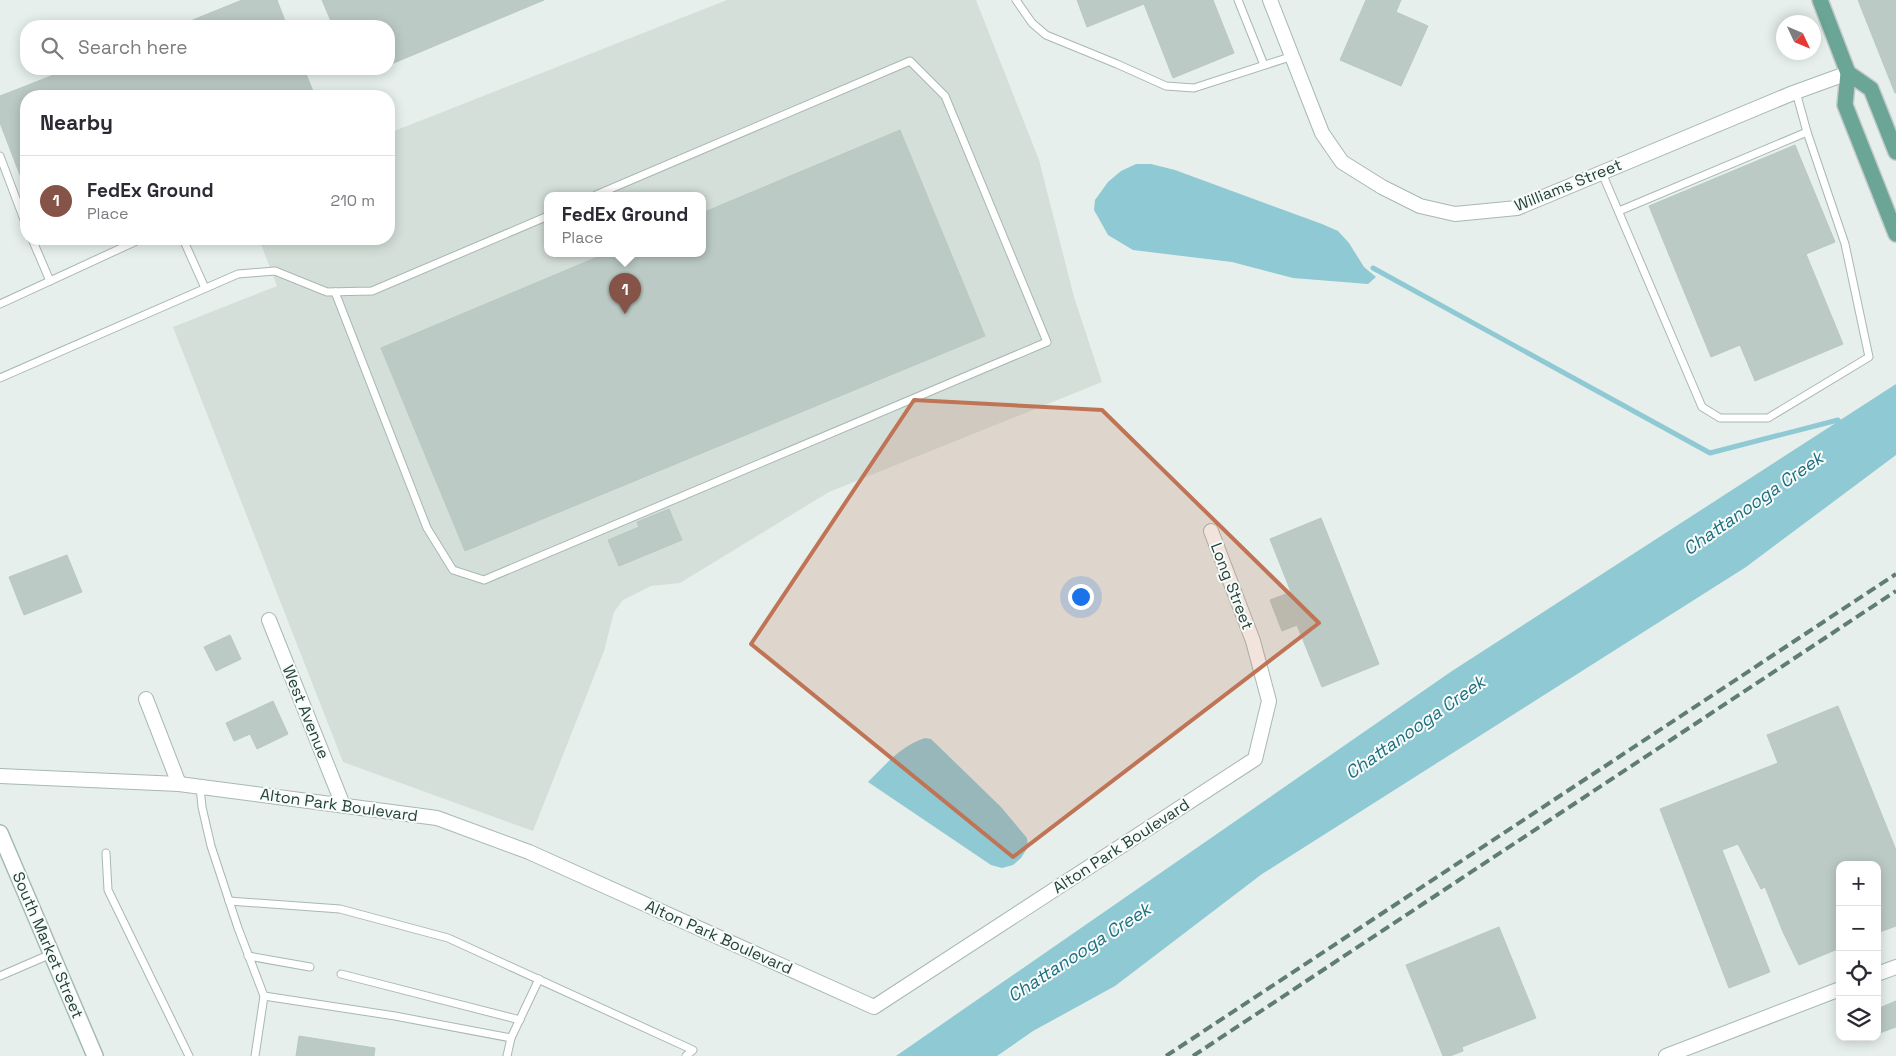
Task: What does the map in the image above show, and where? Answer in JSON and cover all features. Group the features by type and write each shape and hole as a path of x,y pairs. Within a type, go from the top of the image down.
{"main road":[{"path":"1820,0 1848,73 1845,105 1896,234"},
{"path":"1848,73 1871,89 1896,152"},
{"name":"South Market Street","path":"0,833 95,1056"}],"street":[{"name":"Williams Street","path":"1270,0 1322,133 1342,162 1382,187 1420,206 1455,214 1517,208 1796,92 1848,73"},
{"name":"Long Street","path":"1211,532 1253,641"},
{"name":"West Avenue","path":"269,620 343,805"},
{"name":"Alton Park Boulevard","path":"0,776 179,784 437,818 529,852 874,1007 1255,758 1269,701 1253,641"},
{"path":"146,698 179,784"},
{"path":"1881,973 1896,967"},
{"path":"1666,1056 1695,1051 1836,991"}],"lane":[{"path":"1016,0 1032,22 1046,36 1166,86 1194,88 1293,56"},
{"path":"1238,0 1264,66"},
{"path":"335,292 427,528 453,570 484,580 1048,342 945,96 910,61 603,192"},
{"path":"1602,172 1702,407 1720,418 1768,418 1869,357 1845,244 1807,132 1796,92"},
{"path":"1619,211 1807,132"},
{"path":"0,156 20,209"},
{"path":"0,378 238,274 275,271 327,292 372,291 544,218"},
{"path":"35,245 50,281"},
{"path":"0,304 128,245"},
{"path":"186,245 205,288"},
{"path":"200,787 202,807 211,846 248,956 264,996 255,1056"},
{"path":"106,853 108,890 189,1056"},
{"path":"229,901 340,909 448,938 694,1050 686,1056"},
{"path":"0,976 52,954"},
{"path":"248,956 310,967"},
{"path":"341,974 520,1020"},
{"path":"507,1056 511,1038 539,979"},
{"path":"264,996 395,1016 511,1038"}],"highlighted area":[{"path":"914,400 1102,410 1319,623 1013,857 751,644"}],"shaded area":[{"path":"727,0 976,0 1039,160 1074,297 1102,382 829,492 680,583 651,586 623,600 614,612 604,651 533,831 343,762 173,327 277,286 261,245 395,245 395,131"}],"water":[{"path":"1136,164 1151,164 1175,170 1338,231 1349,243 1364,267 1376,277 1368,284 1293,278 1232,262 1133,250 1108,235 1094,210 1095,200 1108,182 1121,171"},
{"name":"Chattanooga Creek","path":"1896,384 1896,455 1746,567 1262,874 1115,986 1033,1031 997,1056 896,1056 1452,671"},
{"path":"925,738 931,739 1001,807 1027,838 1028,847 1021,858 1013,865 1002,868 991,865 868,782 887,762 901,751"}],"building":[{"path":"242,0 277,0 285,20 193,20"},
{"path":"322,0 544,0 395,62 395,20 330,20"},
{"path":"1077,0 1213,0 1234,53 1173,78 1144,4 1087,27"},
{"path":"1366,0 1401,0 1396,12 1428,26 1401,86 1340,60"},
{"path":"1858,0 1896,0 1896,93 1895,93"},
{"path":"54,75 306,75 313,90 20,90 20,175 0,123 0,96"},
{"path":"900,130 985,336 465,551 381,348 597,257 706,257 706,211"},
{"path":"1795,145 1835,242 1806,254 1843,344 1755,381 1740,345 1711,357 1649,206"},
{"path":"669,509 682,540 619,566 608,540 639,527 637,522"},
{"path":"1321,518 1379,664 1322,687 1297,625 1282,631 1270,600 1291,592 1270,539"},
{"path":"67,555 82,592 24,615 9,577"},
{"path":"230,635 241,659 216,671 204,647"},
{"path":"273,701 288,734 257,749 250,734 234,741 226,723"},
{"path":"1838,706 1896,850 1896,926 1881,932 1881,861 1836,861 1836,950 1799,965 1765,887 1761,889 1738,844 1722,850 1770,972 1729,988 1660,809 1778,763 1767,735"},
{"path":"1499,927 1536,1018 1462,1047 1463,1051 1450,1056 1443,1056 1406,965"},
{"path":"1896,1001 1896,1027 1881,1033 1881,1007"},
{"path":"299,1036 375,1048 374,1056 296,1056"}],"waterway":[{"path":"1373,268 1710,453 1838,420 1843,426"}],"railway":[{"path":"1166,1056 1896,574"},
{"path":"1193,1056 1896,591"}],"place":[{"name":"FedEx Ground","path":"625,314"}]}
